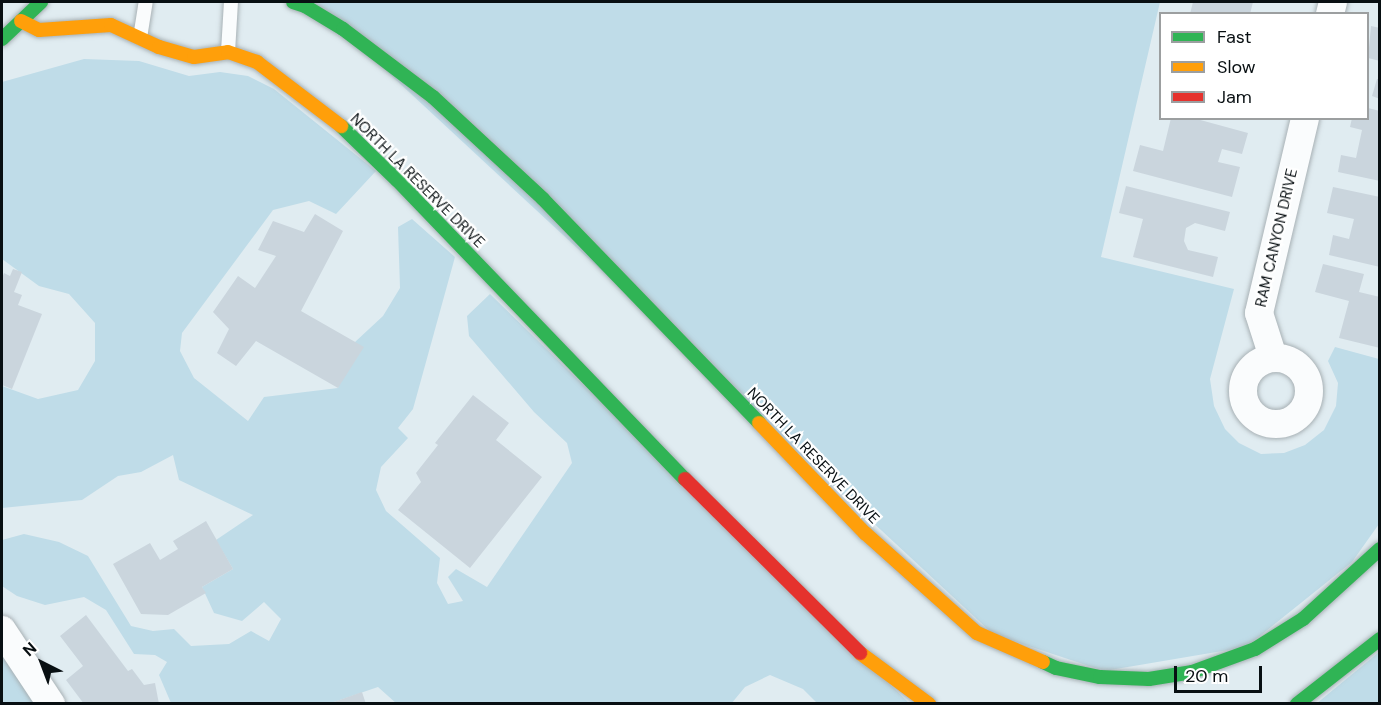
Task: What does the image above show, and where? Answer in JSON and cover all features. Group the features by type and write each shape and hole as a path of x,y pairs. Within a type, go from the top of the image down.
{"street":[{"path":"2,39 41,2"},
{"name":"NORTH LA RESERVE DRIVE","path":"293,2 343,29 433,97 543,199 865,533 977,633 1056,668 1100,676 1149,679 1192,672 1255,650 1303,619 1380,549"},
{"name":"NORTH LA RESERVE DRIVE","path":"21,21 39,30 111,25 194,57 228,52 257,62 348,132 663,457 864,657 929,704"},
{"name":"RAM CANYON DRIVE","path":"1273,357 1259,313 1305,120"},
{"path":"2,630 51,704"},
{"path":"1297,704 1380,639"}],"lane":[{"path":"140,38 146,2"},
{"path":"228,52 231,2"}],"shaded area":[{"path":"312,2 1160,2 1101,257 1234,289 1210,379 1214,406 1225,429 1239,443 1261,454 1284,453 1305,445 1324,430 1336,406 1338,383 1328,361 1335,347 1379,359 1379,524 1352,562 1246,647 1104,671 993,634"},
{"path":"84,59 139,61 189,76 220,72 248,76 274,89 376,171 336,214 309,201 273,210 182,333 180,351 194,378 248,421 264,397 338,388 355,342 383,316 400,288 398,227 412,219 455,257 413,409 398,428 408,438 381,467 376,490 386,511 440,558 437,583 448,604 463,601 448,577 456,569 487,587 572,463 567,443 534,412 469,336 467,316 490,294 909,703 817,703 803,689 770,675 745,687 731,704 397,704 378,687 331,703 171,703 159,675 167,662 155,655 134,654 106,610 84,597 45,605 17,596 2,586 2,540 24,534 59,542 88,556 131,626 153,631 174,629 191,646 229,644 251,631 269,641 281,619 264,602 242,621 214,613 202,587 233,569 216,540 253,515 179,480 173,455 141,472 118,476 82,500 2,508 2,386 38,399 78,390 95,361 95,323 69,294 39,286 2,259 2,82"},
{"path":"2,645 43,703 2,703"},
{"path":"1379,652 1379,703 1316,704"}],"building":[{"path":"1193,2 1253,2 1250,12 1190,12"},
{"path":"1371,26 1380,28 1380,61 1369,58"},
{"path":"1377,79 1380,79 1380,99 1372,96"},
{"path":"1369,108 1380,111 1380,181 1338,172 1341,155 1356,158 1362,130 1350,127 1352,120 1369,120"},
{"path":"1171,120 1200,120 1248,133 1242,154 1222,149 1218,162 1240,167 1232,197 1133,171 1140,145 1163,151"},
{"path":"1126,186 1230,212 1225,231 1195,223 1186,228 1184,241 1188,250 1218,257 1213,277 1133,257 1143,219 1119,213"},
{"path":"1333,187 1380,197 1380,267 1329,255 1333,235 1349,239 1354,219 1327,213"},
{"path":"315,214 343,231 301,311 364,347 338,388 256,341 236,366 217,353 229,329 213,312 238,276 255,288 276,256 258,250 273,221 304,232"},
{"path":"1323,264 1364,274 1359,292 1380,297 1380,348 1339,338 1349,301 1315,292"},
{"path":"13,269 22,272 14,292 22,295 18,305 42,314 12,389 2,385 2,278 4,273 10,276"},
{"path":"473,395 509,423 496,440 542,477 470,568 398,510 421,482 416,473 438,445 435,443"},
{"path":"206,521 233,569 202,587 206,593 168,615 141,614 113,564 150,543 160,560 178,549 173,541"},
{"path":"86,615 128,671 132,669 144,685 155,683 159,704 84,704 66,680 83,666 60,636"},
{"path":"362,692 366,704 331,704 331,703"}],"traffic: fast":[{"path":"2,39 41,2"},
{"path":"293,2 305,6 343,29 433,97 543,199 759,423"},
{"path":"341,126 397,180 685,479"},
{"path":"1043,662 1056,668 1100,677 1149,679 1192,672 1255,649 1303,619 1380,549"},
{"path":"1297,704 1380,639"}],"traffic: slow":[{"path":"21,21 39,30 111,25 159,47 194,57 228,52 257,62 341,126"},
{"path":"759,423 865,533 977,633 1043,662"},
{"path":"860,653 929,704"}],"traffic: jam":[{"path":"685,479 860,653"}]}
